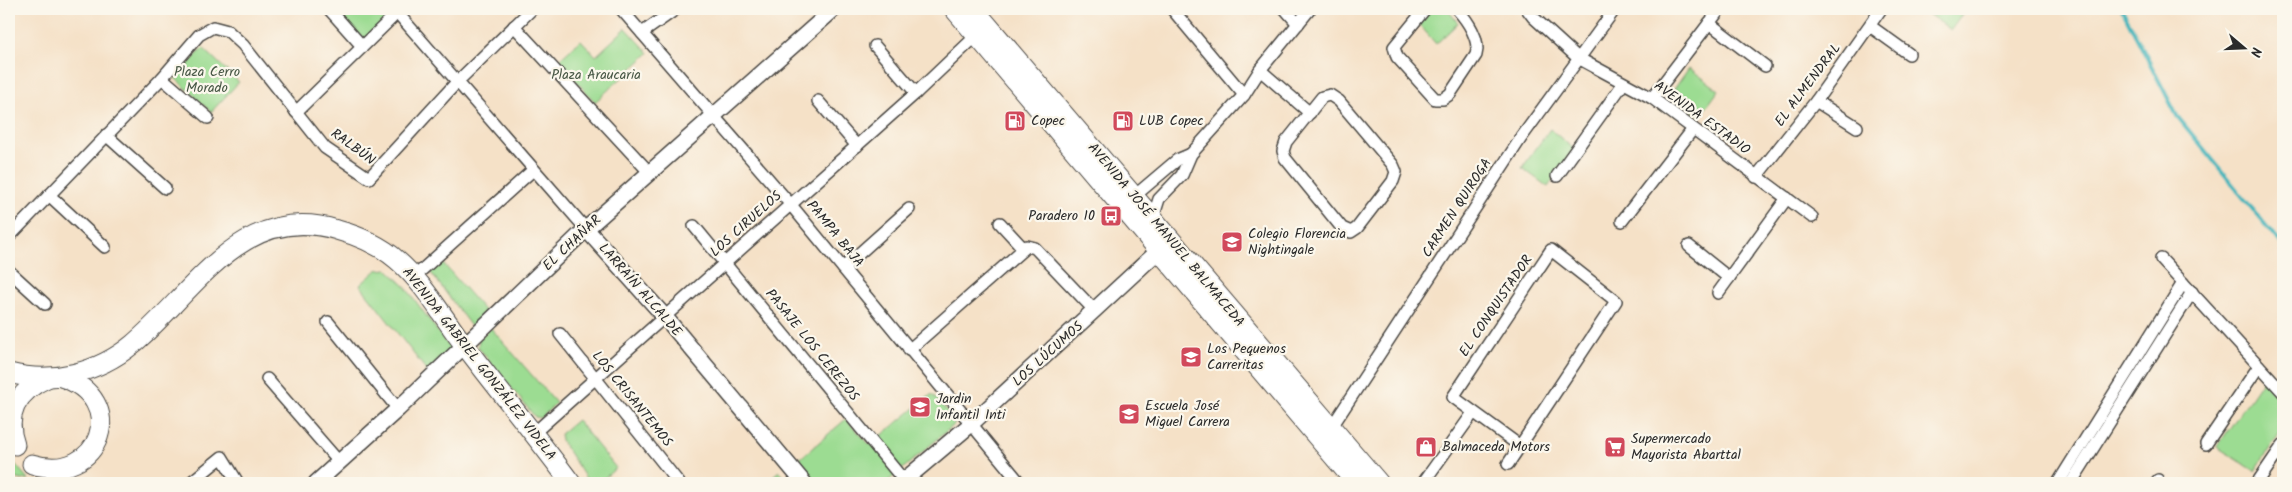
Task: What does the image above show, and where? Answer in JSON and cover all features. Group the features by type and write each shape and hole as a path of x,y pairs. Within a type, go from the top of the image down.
{"main road":[{"name":"AVENIDA JOSÉ MANUEL BALMACEDA","path":"954,9 976,36 1128,202 1153,218 1165,246 1379,483"},
{"name":"AVENIDA JOSÉ MANUEL BALMACEDA","path":"974,9 1356,483"},
{"name":"AVENIDA GABRIEL GONZÁLEZ VIDELA","path":"54,377 89,369 125,350 141,337 220,257 243,242 268,231 305,225 325,227 346,232 388,252 414,278 464,346 534,433 571,483"},
{"path":"9,373 54,377 81,385 96,402 100,422 97,439 82,459 73,464 48,468 32,464"},
{"path":"50,483 12,442 12,420 18,402 26,390 54,377"}],"street":[{"path":"329,9 362,46"},
{"name":"RALBÚN","path":"162,78 199,35 213,27 228,31 243,45 325,148 369,178 458,82 532,9"},
{"name":"PAMPA BAJA","path":"620,9 791,205 970,425 1020,483"},
{"path":"642,33 676,9"},
{"name":"EL CHAÑAR","path":"316,483 398,409 586,229 834,9"},
{"path":"1172,9 1244,94"},
{"path":"1285,9 1298,24"},
{"path":"1153,218 1159,199 1182,175 1191,154 1244,94 1260,70 1310,9"},
{"path":"1425,9 1394,47 1397,57 1435,99 1443,99 1450,94 1478,49 1477,41 1461,10"},
{"name":"AVENIDA ESTADIO","path":"1527,9 1533,17 1578,58 1652,98 1812,217"},
{"name":"CARMEN QUIROGA","path":"1331,428 1520,138 1615,9"},
{"path":"1652,98 1720,9"},
{"name":"EL ALMENDRAL","path":"1756,177 1816,101 1881,9"},
{"path":"296,112 396,11"},
{"name":"LARRAÍN ALCALDE","path":"396,11 533,170 665,317 804,483"},
{"path":"1709,24 1765,66"},
{"path":"514,26 650,173"},
{"path":"1870,26 1909,54"},
{"name":"LOS CIRUELOS","path":"534,433 857,146 976,36"},
{"path":"875,46 916,93"},
{"path":"1260,70 1310,113"},
{"path":"9,237 162,78 208,118"},
{"path":"1557,176 1623,84"},
{"path":"1330,95 1339,101 1393,165 1396,172 1393,181 1358,228 1351,232 1342,228 1285,158 1283,151 1286,142 1310,113 1322,96 1330,95"},
{"path":"818,101 857,146"},
{"path":"1816,101 1856,127"},
{"path":"1622,221 1693,129"},
{"path":"106,135 165,188"},
{"path":"1128,202 1177,160 1191,154"},
{"path":"414,278 533,170"},
{"path":"49,195 105,248"},
{"path":"1718,293 1787,198"},
{"path":"844,268 909,208"},
{"path":"1000,223 1024,248"},
{"name":"PASAJE LOS CEREZOS","path":"694,226 726,262 904,482"},
{"path":"909,350 1024,248 1032,246 1095,311"},
{"name":"LOS LÚCUMOS","path":"904,482 970,425 1165,246"},
{"path":"1689,246 1729,278"},
{"name":"EL CONQUISTADOR","path":"1508,464 1520,446 1616,301 1551,250 1454,397 1473,413 1520,446"},
{"path":"2161,259 2283,392"},
{"path":"9,271 45,304"},
{"path":"2140,364 2183,283"},
{"path":"2058,483 2094,436 2140,364 2192,292"},
{"path":"328,322 398,409"},
{"name":"LOS CRISANTEMOS","path":"560,334 679,483"},
{"path":"2206,444 2259,366"},
{"path":"268,379 340,463"},
{"path":"1423,483 1473,413"},
{"path":"2071,483 2094,436"},
{"path":"2256,483 2283,445"},
{"path":"190,483 222,457 238,483"}],"green space":[{"path":"333,9 389,9 393,13 362,42"},
{"path":"1432,9 1447,9 1458,23 1436,44 1418,23"},
{"path":"1921,9 1966,9 1951,30"},
{"name":"Plaza Araucaria","path":"626,28 649,53 595,102 558,61 581,40 596,56"},
{"name":"Plaza Cerro Morado","path":"203,48 239,82 211,112 175,78"},
{"path":"1689,68 1719,90 1700,116 1670,95"},
{"path":"1550,129 1574,149 1548,187 1522,168"},
{"path":"441,261 489,316 474,327 470,325 429,270"},
{"path":"387,269 404,285 452,351 427,371 360,285 377,270"},
{"path":"491,328 556,403 541,418 535,417 478,347 479,339"},
{"path":"2263,379 2283,401 2283,428 2255,471 2217,447"},
{"path":"932,394 955,420 954,425 886,483 815,483 796,462 846,419 870,445"},
{"path":"577,420 616,468 601,481 602,483 589,483 561,440 560,434"},
{"path":"9,457 28,479 22,480 9,477"},
{"path":"779,471 790,483 765,483"}],"waterway":[{"path":"2122,9 2177,116 2276,238 2283,244"}],"place":[{"name":"Copec","path":"1015,121"},
{"name":"LUB Copec","path":"1123,121"},
{"name":"Paradero 10","path":"1111,216"},
{"name":"Colegio Florencia Nightingale","path":"1232,242"},
{"name":"Los Pequenos Carreritas","path":"1191,357"},
{"name":"Jardin Infantil Inti","path":"920,407"},
{"name":"Escuela José Miguel Carrera","path":"1129,414"},
{"name":"Balmaceda Motors","path":"1426,447"},
{"name":"Supermercado Mayorista Abarttal","path":"1615,447"}]}
